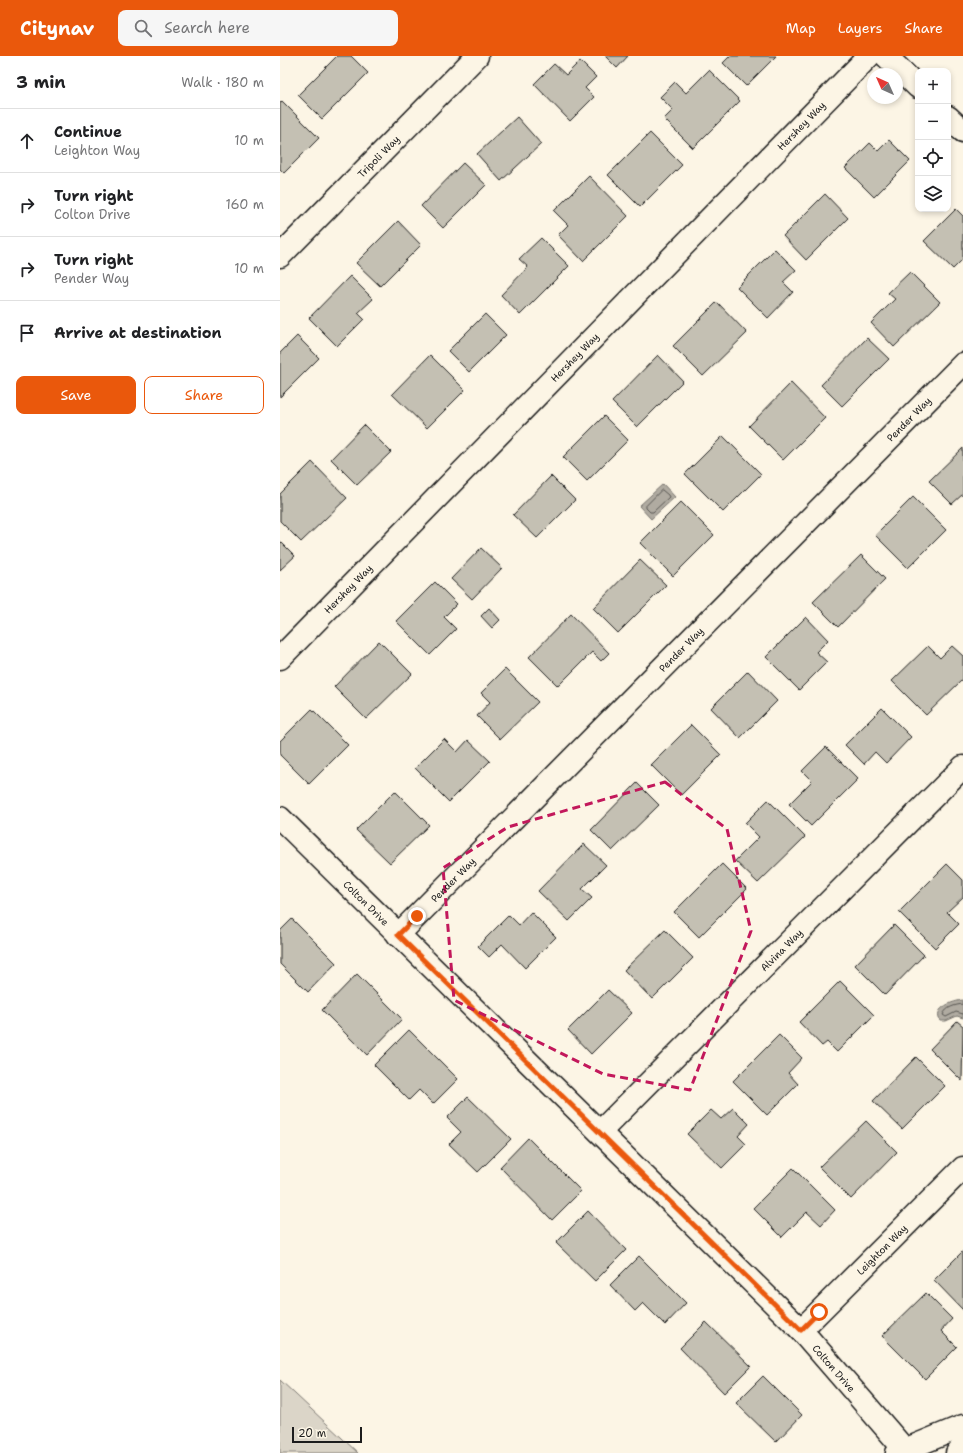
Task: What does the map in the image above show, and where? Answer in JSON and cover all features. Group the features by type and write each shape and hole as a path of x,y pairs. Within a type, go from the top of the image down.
{"street":[{"name":"Tripoli Way","path":"280,256 477,56"},
{"name":"Hershey Way","path":"280,658 869,56"},
{"path":"886,56 915,84"},
{"path":"951,120 963,131"},
{"name":"Pender Way","path":"398,935 963,364"},
{"name":"Alvina Way","path":"600,1132 963,767"},
{"name":"Colton Drive","path":"280,818 801,1330 902,1452"},
{"name":"Leighton Way","path":"801,1330 963,1168"},
{"path":"902,1452 963,1426"},
{"path":"957,1453 963,1446"}],"highlighted area":[{"path":"665,782 727,829 751,931 690,1090 603,1074 454,1000 443,868 508,827"}],"shaded area":[{"path":"280,1380 358,1453 280,1453"}],"water":[{"path":"663,484 675,497 651,519 639,506"},
{"path":"963,1000 963,1018 957,1016 946,1021 941,1021 939,1012 941,1009 949,1004"}],"building":[{"path":"337,56 351,56 368,73 322,119 298,95"},
{"path":"605,56 628,56 617,68"},
{"path":"730,56 776,56 746,86 723,63"},
{"path":"580,61 596,77 585,88 594,97 570,121 534,84 554,64 566,75"},
{"path":"709,70 740,101 693,148 664,119 673,110 660,97 675,82 686,93"},
{"path":"282,101 319,138 284,173 280,169 280,103"},
{"path":"517,117 541,144 501,181 477,154"},
{"path":"650,133 682,165 640,207 608,175"},
{"path":"889,140 910,161 874,197 845,168 870,143 878,151"},
{"path":"463,163 486,185 443,228 421,206"},
{"path":"589,176 628,216 583,261 558,235 568,225 554,211"},
{"path":"825,194 848,218 806,260 783,236"},
{"path":"956,209 963,216 963,259 953,269 924,241"},
{"path":"398,221 421,245 380,286 356,263"},
{"path":"541,238 569,266 520,315 501,295 528,267 519,259"},
{"path":"775,249 796,270 783,282 793,292 768,318 737,287"},
{"path":"910,272 940,302 894,347 871,323 895,299 888,293"},
{"path":"350,276 373,299 358,313 364,319 337,346 309,318"},
{"path":"717,302 747,333 703,376 673,346"},
{"path":"485,314 506,335 469,372 448,351"},
{"path":"297,336 319,358 280,397 280,353"},
{"path":"867,338 889,359 842,406 821,385"},
{"path":"430,355 465,390 427,428 392,394"},
{"path":"658,355 683,381 637,427 612,402"},
{"path":"791,383 825,418 783,460 749,426"},
{"path":"604,416 628,440 587,481 563,457"},
{"path":"364,425 391,452 357,485 331,459"},
{"path":"723,436 761,474 723,512 685,474"},
{"path":"963,448 963,494 952,504 929,481"},
{"path":"312,462 347,498 301,542 280,521 280,494"},
{"path":"551,476 575,500 537,538 513,515"},
{"path":"913,497 946,530 908,568 875,535"},
{"path":"681,502 714,535 673,576 640,543"},
{"path":"280,541 295,556 280,570"},
{"path":"481,548 502,568 472,599 451,579"},
{"path":"861,555 885,579 838,627 813,602"},
{"path":"640,560 666,585 618,633 593,608"},
{"path":"435,582 457,604 444,617 456,629 430,655 396,621"},
{"path":"489,608 500,620 492,628 481,616"},
{"path":"571,614 609,653 601,661 592,652 558,686 529,657"},
{"path":"806,617 828,640 816,652 827,662 799,690 766,657"},
{"path":"379,641 412,674 366,719 334,687"},
{"path":"928,646 940,658 952,646 963,656 963,679 926,715 892,681"},
{"path":"505,669 538,702 500,739 477,716 490,702 481,693"},
{"path":"748,671 777,701 740,738 711,708"},
{"path":"882,708 911,737 886,763 875,752 864,764 845,745"},
{"path":"312,709 348,745 309,784 280,755 280,741"},
{"path":"691,725 721,755 681,795 651,765"},
{"path":"444,739 457,752 468,740 490,761 449,802 415,768"},
{"path":"826,747 858,779 811,826 789,804 812,781 802,771"},
{"path":"637,783 659,805 612,851 591,830"},
{"path":"395,791 429,825 390,863 356,830"},
{"path":"768,800 805,837 758,883 735,861 759,837 745,823"},
{"path":"584,844 606,865 582,889 592,898 569,921 538,891"},
{"path":"722,864 747,889 699,937 674,912"},
{"path":"947,864 963,880 963,897 947,912 959,924 935,948 899,912"},
{"path":"531,912 556,937 525,968 502,944 489,957 478,946 509,915 519,925"},
{"path":"292,919 336,963 308,992 280,964 280,931"},
{"path":"894,925 924,955 885,995 855,965"},
{"path":"665,930 693,958 652,999 624,970"},
{"path":"357,974 402,1019 367,1055 322,1010"},
{"path":"840,981 874,1015 837,1052 827,1042 822,1046 799,1022"},
{"path":"608,990 632,1013 591,1054 568,1030"},
{"path":"957,1021 963,1026 962,1081 930,1049"},
{"path":"409,1030 458,1079 433,1104 419,1090 409,1100 374,1065"},
{"path":"779,1035 802,1058 788,1073 798,1084 767,1115 733,1081"},
{"path":"916,1057 945,1086 902,1129 873,1101"},
{"path":"468,1097 511,1139 478,1172 449,1144 461,1132 447,1118"},
{"path":"733,1108 749,1124 738,1136 746,1144 722,1168 687,1134 711,1110 721,1119"},
{"path":"866,1121 897,1152 851,1199 819,1167"},
{"path":"528,1138 581,1191 552,1220 500,1167"},
{"path":"793,1168 835,1210 821,1225 807,1212 782,1237 753,1208"},
{"path":"588,1211 626,1250 595,1281 556,1243"},
{"path":"963,1251 963,1310 934,1280"},
{"path":"639,1256 686,1303 665,1325 643,1303 635,1311 610,1285"},
{"path":"926,1293 952,1319 941,1331 957,1347 925,1379 882,1336"},
{"path":"706,1322 751,1366 724,1393 680,1348"},
{"path":"763,1376 802,1415 776,1442 736,1403"}],"route":[{"path":"417,916 398,935 801,1330 819,1312"}]}
